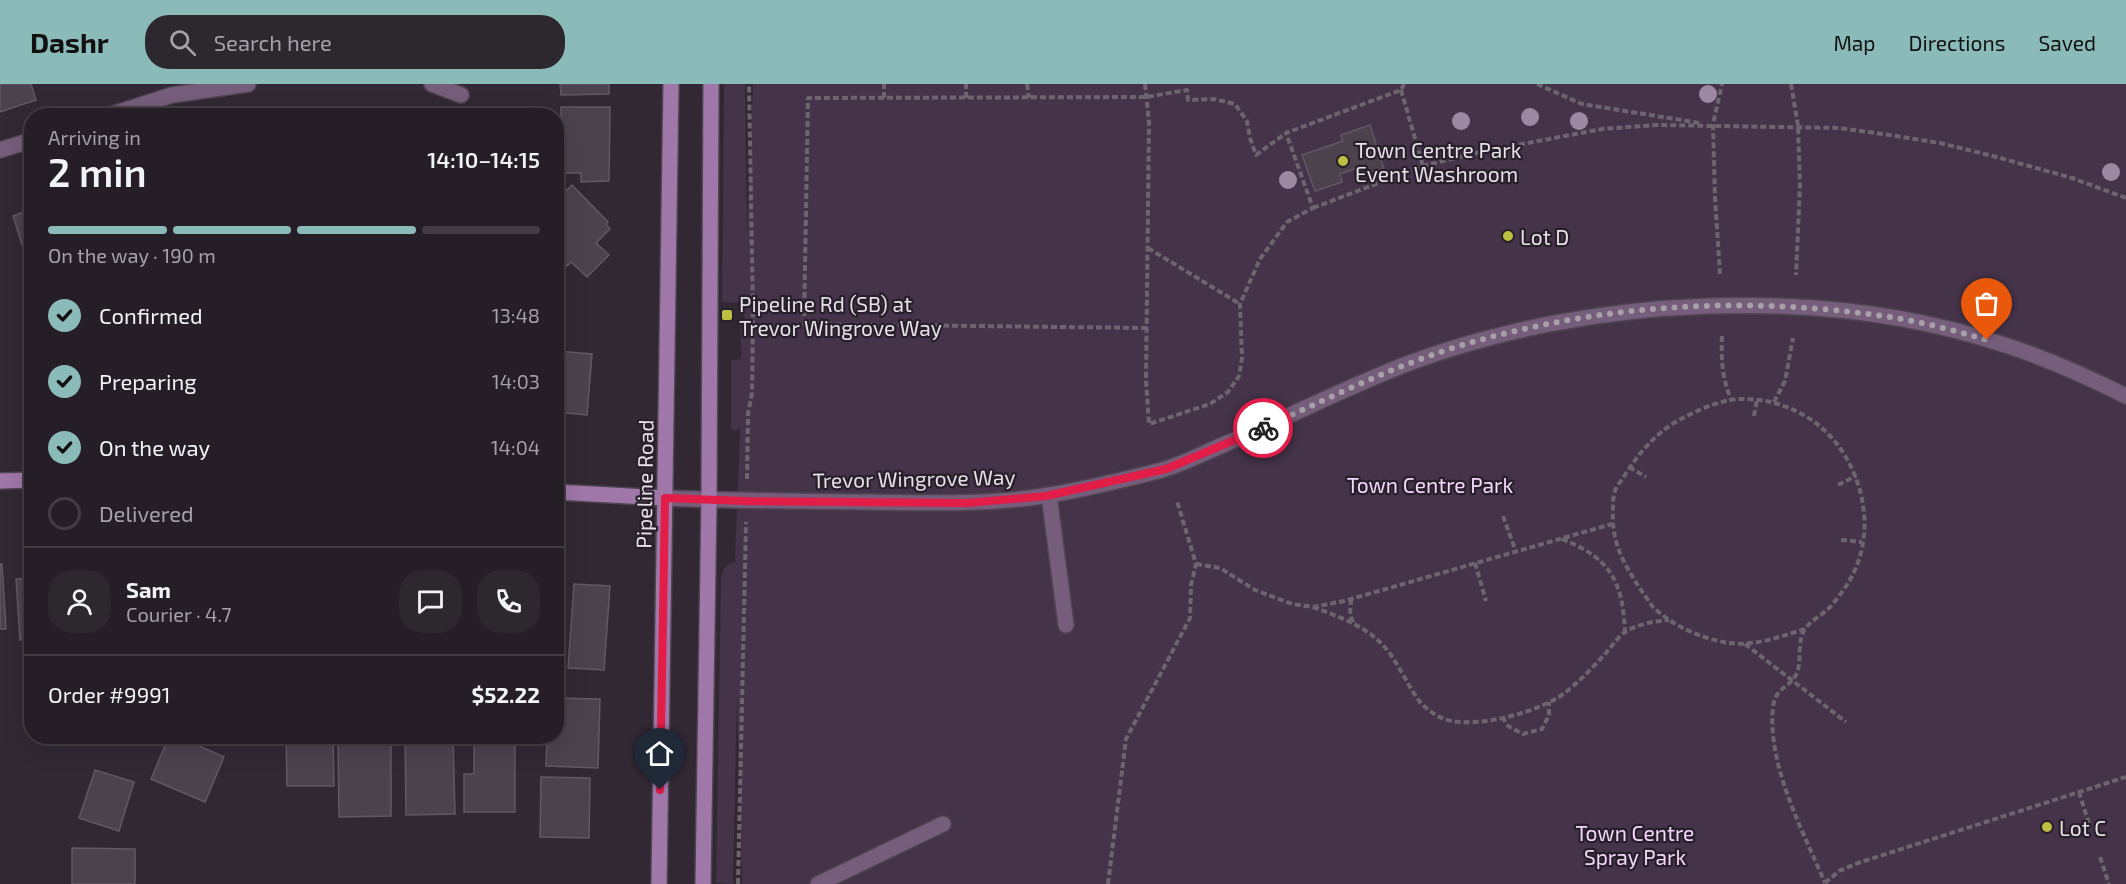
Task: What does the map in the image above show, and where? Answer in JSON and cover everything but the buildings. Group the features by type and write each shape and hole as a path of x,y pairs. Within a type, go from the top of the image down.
{"main road":[{"name":"Pipeline Road","path":"659,884 671,84"},
{"path":"703,884 710,500 711,84"},
{"path":"0,481 24,480"},
{"path":"564,492 665,498"}],"street":[{"path":"132,108 172,95 248,84"},
{"path":"432,84 461,95"},
{"path":"0,150 24,142"},
{"name":"Trevor Wingrove Way","path":"665,498 967,503 1049,495 1166,469 1400,367 1456,347 1565,320 1695,306 1794,307 1892,317 2005,345 2089,377 2126,396"},
{"path":"1049,495 1066,625"},
{"path":"818,884 943,824"}],"path":[{"path":"747,458 748,414 752,393 753,314 749,84"},
{"path":"884,84 884,98"},
{"path":"966,84 966,98"},
{"path":"1028,84 1029,98"},
{"path":"1145,84 1149,122 1146,380 1149,424 1210,404 1228,392 1239,376 1242,358 1240,304 1260,259 1287,222 1313,208 1424,166 1480,152 1602,129 1657,125 1713,124 1840,128 1940,143 2072,178 2126,198"},
{"path":"1147,328 804,324 808,98 1146,97 1187,90 1188,100 1214,99 1235,104 1247,121 1256,155 1286,133 1401,90 1404,84"},
{"path":"1537,84 1582,104 1713,124"},
{"path":"1720,274 1713,124 1722,84"},
{"path":"1791,84 1798,126 1800,185 1796,275"},
{"path":"1401,90 1424,166"},
{"path":"1286,133 1313,208"},
{"path":"1148,248 1240,304"},
{"path":"1722,336 1721,361 1732,401"},
{"path":"1774,402 1785,381 1793,338"},
{"path":"1742,399 1774,402 1803,414 1829,434 1849,459 1861,488 1865,520 1861,552 1849,582 1830,607 1805,628 1766,641 1745,644 1725,643 1686,631 1653,606 1629,572 1614,541 1612,524 1614,492 1638,455 1668,426 1704,407 1732,401 1742,399"},
{"path":"1754,416 1758,400"},
{"path":"1629,467 1646,477"},
{"path":"1838,486 1856,476"},
{"path":"1108,884 1126,739 1190,618 1191,585 1196,564 1177,501"},
{"path":"1503,516 1516,552"},
{"path":"1313,607 1351,599 1612,524"},
{"path":"1562,538 1584,547 1606,566 1620,591 1626,632"},
{"path":"1841,540 1862,542"},
{"path":"738,884 746,549"},
{"path":"1475,563 1486,602"},
{"path":"1196,564 1220,568 1256,590 1292,604 1313,607 1354,624 1377,639 1388,651 1427,710 1453,722 1502,717 1528,711 1550,702 1569,690 1626,632 1655,621 1670,619"},
{"path":"1351,599 1350,615 1354,624"},
{"path":"1805,628 1801,640 1798,671 1792,681 1779,690 1775,698 1774,737 1787,792 1824,884 1839,871 1858,863 2126,777"},
{"path":"1745,644 1846,722"},
{"path":"1502,717 1508,726 1523,734 1542,729 1549,715 1550,702"},
{"path":"2079,792 2090,827"},
{"path":"2100,857 2109,884"}],"green space":[{"name":"Town Centre Park","path":"724,84 745,84 747,234 753,84 2126,84 2126,884 742,884 737,693 733,884 716,883 721,576 726,566 735,562 740,428 735,431 731,429 731,360 741,359 741,321 744,321 745,303 722,302"}],"way so far":[{"path":"1263,428 1410,363 1456,347 1565,320 1627,312 1695,306 1794,307 1892,317 1987,340"}],"place":[{"name":"Town Centre Park Event Washroom","path":"1343,161"},
{"name":"Lot D","path":"1508,236"},
{"name":"Pipeline Rd (SB) at Trevor Wingrove Way","path":"727,315"},
{"name":"Lot C","path":"2047,827"}],"route":[{"path":"660,790 665,498 967,503 1046,496 1166,469 1263,428"}],"park label":[{"name":"Town Centre Spray Park","path":"1635,844"}]}
